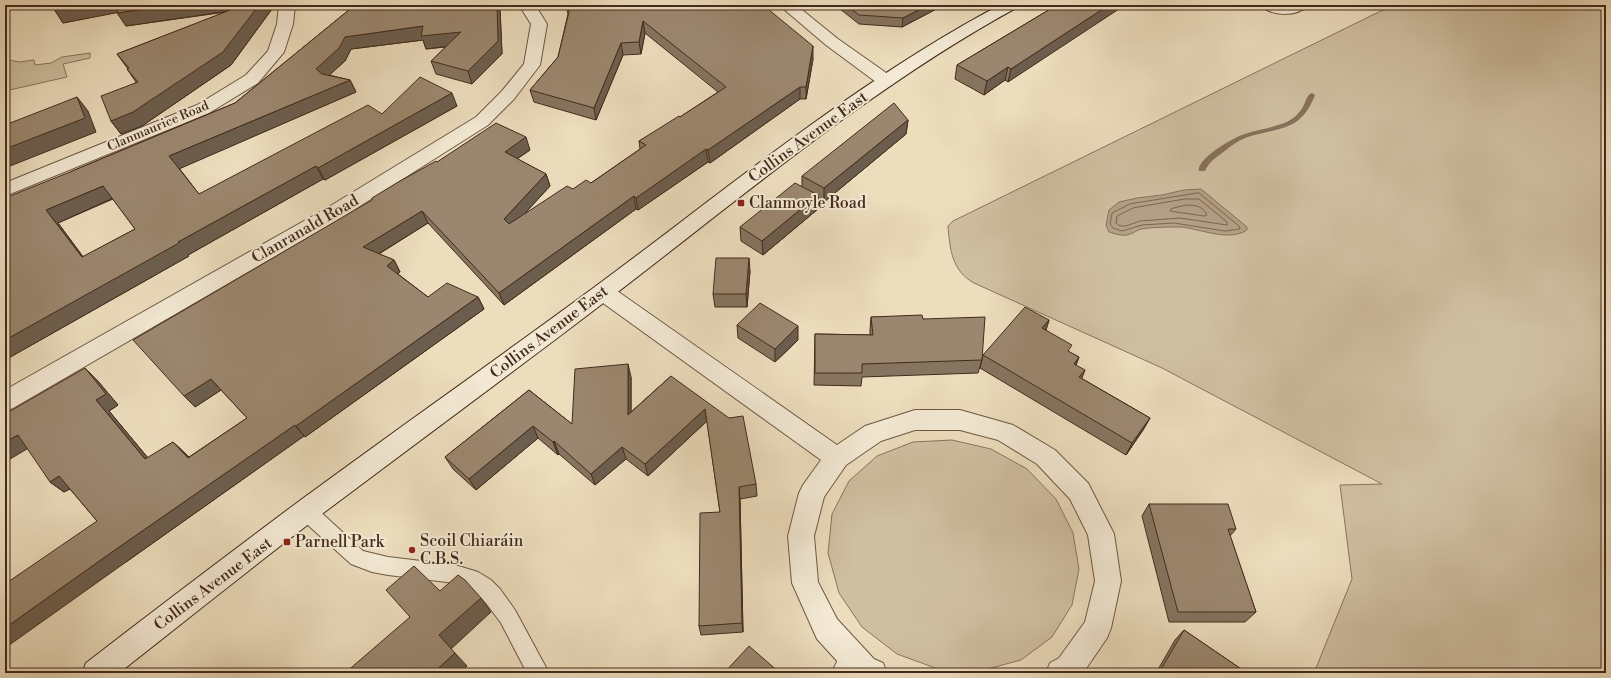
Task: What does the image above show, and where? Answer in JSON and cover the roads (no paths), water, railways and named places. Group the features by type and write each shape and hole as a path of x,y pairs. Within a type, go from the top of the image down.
{"street":[{"name":"Clanmaurice Road","path":"5,190 203,109 252,79 276,52 285,24 287,5"},
{"name":"Clanranald Road","path":"5,401 334,213 482,121 508,94 532,65 538,24 527,5"},
{"path":"787,5 832,42 886,81"},
{"name":"Collins Avenue East","path":"96,673 306,511 602,292 794,146 886,81 972,26 1011,5"},
{"path":"602,292 837,458"},
{"path":"856,668 827,629 805,583 801,536 812,492 837,458 873,433 915,420 960,420 1005,432 1046,456 1079,491 1101,534 1108,581 1097,628 1069,668 1060,673"}],"lane":[{"path":"1267,5 1280,12 1285,12 1302,5"},
{"path":"306,511 357,558 379,564 433,570 468,578 484,587 506,612 528,657 539,673"}],"water":[{"path":"1201,189 1247,227 1247,230 1232,235 1223,235 1189,228 1161,227 1141,229 1131,234 1122,235 1109,232 1106,225 1109,210 1119,202 1184,190"}],"waterway":[{"path":"1202,169 1207,160 1235,141 1248,135 1264,132 1289,124 1295,120 1305,110 1312,95"}],"place":[{"name":"Clanmoyle Road","path":"741,203"},
{"name":"Parnell Park","path":"287,542"},
{"name":"Scoil Chiaráin C.B.S.","path":"412,550"}]}
